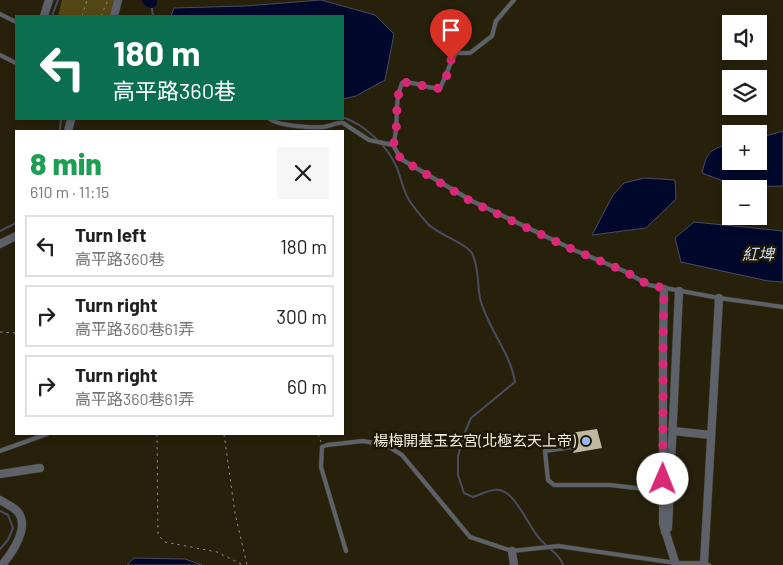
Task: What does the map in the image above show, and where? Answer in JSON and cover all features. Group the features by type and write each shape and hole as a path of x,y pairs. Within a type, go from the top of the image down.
{"street":[{"path":"44,15 49,0"},
{"path":"114,15 118,0"},
{"path":"0,244 15,236"},
{"path":"664,288 663,524 676,564"},
{"path":"665,532 668,528 679,291"},
{"path":"706,564 719,298"},
{"path":"673,430 711,434"},
{"path":"0,474 40,468"},
{"path":"0,500 17,511 21,518 22,526 16,546 2,565"},
{"path":"512,551 514,565"}],"lane":[{"path":"393,146 396,134 397,95 402,83 408,82 434,89 440,88 456,53 470,53 492,36 496,21 514,0"},
{"path":"0,14 15,22"},
{"path":"0,55 15,62"},
{"path":"271,120 275,123 296,126 326,127 339,122 343,123 369,140 393,146 401,159 472,202 574,250 624,271 649,285 783,307"},
{"path":"0,451 44,435"},
{"path":"346,551 321,467 322,448 327,445 363,441 386,445 402,454 470,538 512,551 558,546 676,564 706,564"},
{"path":"572,447 544,451 548,480 554,485 610,485 662,491"}],"path":[{"path":"82,15 86,0"},
{"path":"101,15 108,0"},
{"path":"0,332 15,332"},
{"path":"157,435 158,535 165,542 217,552 243,565"},
{"path":"224,435 235,513 247,565"},
{"path":"318,435 322,448"}],"shaded area":[{"path":"62,0 114,0 111,15 58,15"}],"water":[{"path":"321,0 375,15 394,34 385,80 356,96 344,99 344,15 171,15 174,8 245,6"},
{"path":"783,131 783,186 767,186 767,180 722,181 702,173 710,152 722,147 722,170 767,170 767,136"},
{"path":"644,178 675,180 676,199 646,228 592,235 613,195 624,183"},
{"name":"紅埤","path":"694,222 783,231 783,282 768,281 681,262 675,238"},
{"path":"134,558 185,559 202,565 127,565"}],"building":[{"name":"楊梅開基玉玄宮(北極玄天上帝)","path":"597,429 602,448 573,453 576,446 572,443 570,433"}],"waterway":[{"path":"52,15 58,0"},
{"path":"151,2 153,15"},
{"path":"344,118 367,130 388,152 397,168 409,200 428,224 469,249 472,253 476,264 483,309 504,350 512,371 515,382 471,418 465,432 458,456 458,475 464,493 473,497 493,490 505,492 517,503 536,534 553,551 563,565"},
{"path":"60,130 61,120"},
{"path":"0,231 15,224"},
{"path":"0,511 8,515 13,528 8,540 0,549"}],"place":[{"name":"楊梅開基玉玄宮(北極玄天上帝)","path":"586,441"}],"route":[{"path":"451,60 448,73 440,88 434,89 408,82 402,83 397,95 396,134 393,146 401,159 472,202 574,250 624,271 649,285 664,288 663,479"}]}
